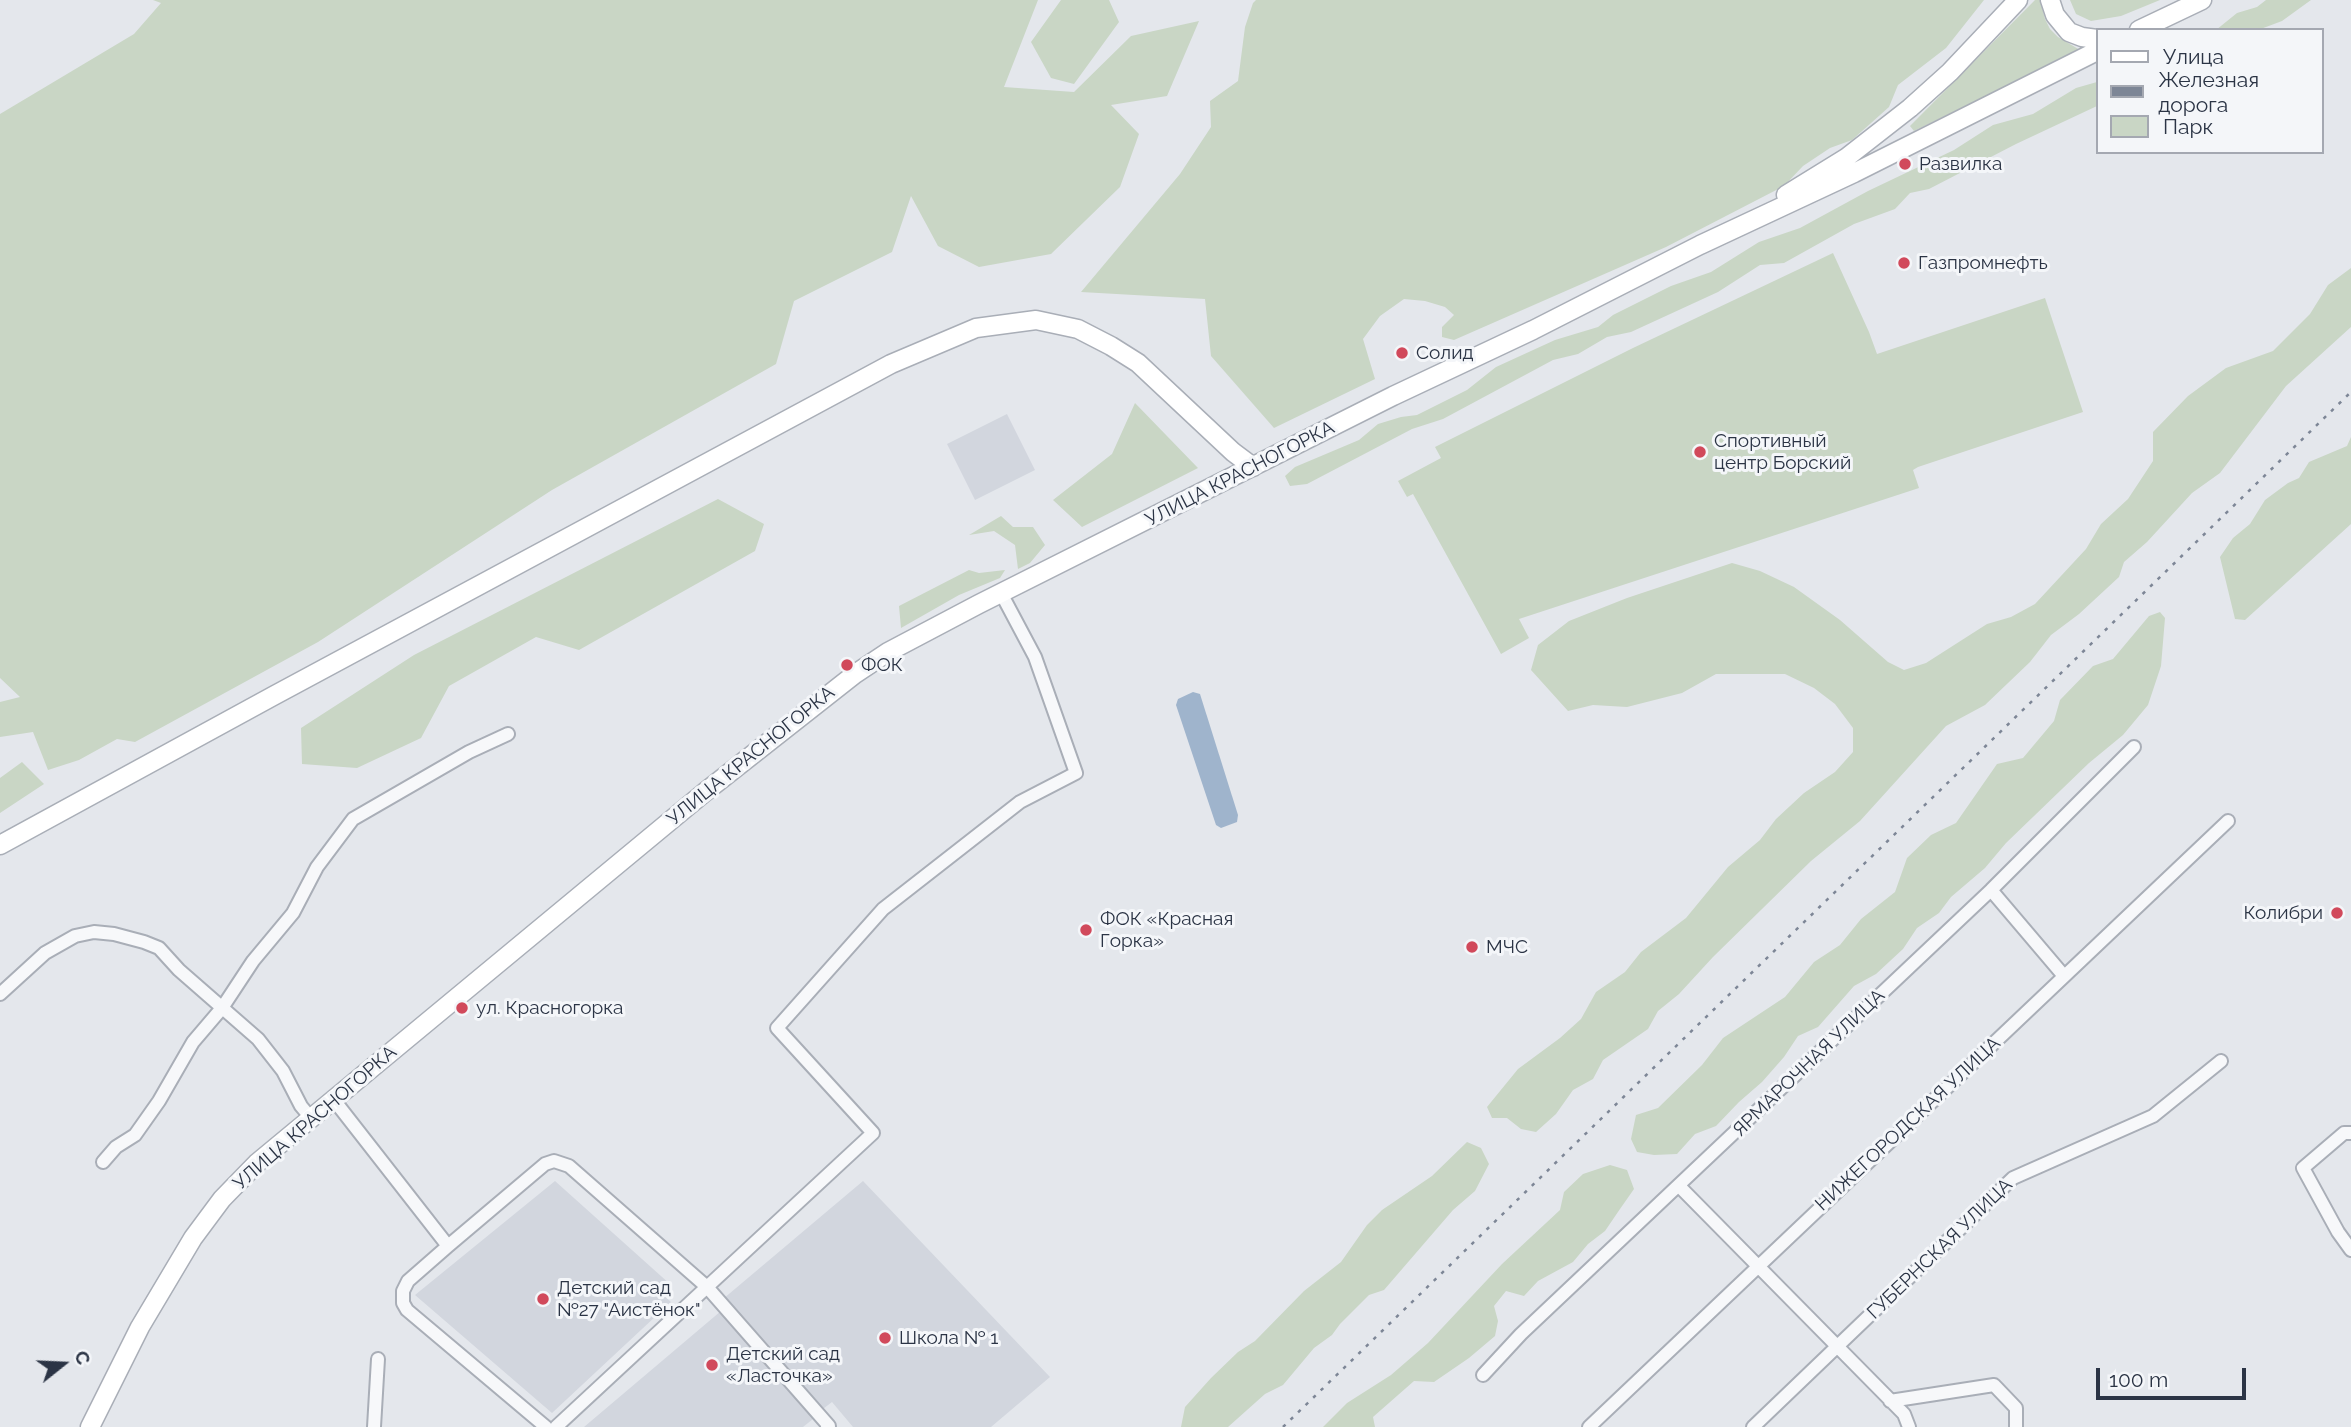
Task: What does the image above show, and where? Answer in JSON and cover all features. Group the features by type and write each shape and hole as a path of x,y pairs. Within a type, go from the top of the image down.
{"main road":[{"path":"1700,245 1846,158 1910,108 1950,72 2018,0"},
{"path":"2050,0 2055,15 2069,32 2096,39"},
{"path":"2143,28 2202,0"},
{"path":"1700,245 1854,173 2096,52"},
{"name":"УЛИЦА КРАСНОГОРКА","path":"90,1427 160,1291 208,1216 257,1163 705,792 817,703 888,652 1001,593 1700,245"},
{"path":"0,845 262,701 891,364 976,328 1036,320 1078,329 1138,363 1233,452 1253,467"}],"street":[{"path":"556,1427 873,1133 777,1028 883,909 1020,802 1076,773 1035,657 1001,593"},
{"path":"103,1162 116,1147 135,1135 159,1101 193,1042 222,1008 253,961 293,913 317,867 354,819 470,752 509,734"},
{"name":"ЯРМАРОЧНАЯ УЛИЦА","path":"1483,1375 1521,1334 1991,890 2134,747"},
{"name":"НИЖЕГОРОДСКАЯ УЛИЦА","path":"1589,1427 2228,821"},
{"path":"1991,890 2064,976"},
{"path":"0,994 45,953 75,936 94,932 114,934 159,948 179,970 271,1053 301,1107 311,1118"},
{"name":"ГУБЕРНСКАЯ УЛИЦА","path":"1753,1427 2012,1178 2153,1116 2221,1061"},
{"path":"334,1100 448,1246"},
{"path":"2351,1133 2344,1133 2303,1168 2338,1232 2351,1250"},
{"path":"546,1427 407,1310 403,1303 403,1291 408,1281 448,1246 545,1164 554,1161 562,1162 707,1287 829,1426 827,1427"},
{"path":"1679,1186 1904,1414 1909,1427"},
{"path":"374,1427 378,1359"},
{"path":"1890,1401 1994,1385 2017,1408 2016,1427"}],"shaded area":[{"path":"1007,414 1035,470 975,500 947,444"},
{"name":"Детский сад №27 \"Аистёнок\"","path":"555,1181 671,1285 663,1295 671,1302 552,1413 415,1295"},
{"name":"Школа № 1","path":"863,1181 1050,1377 991,1427 853,1427 832,1402 819,1412 723,1299"},
{"name":"Детский сад «Ласточка»","path":"721,1311 813,1419 803,1427 584,1427"}],"green space":[{"path":"153,0 1038,0 1004,87 1074,92 1131,36 1199,21 1167,96 1111,105 1139,134 1120,187 1051,254 979,267 938,246 911,196 892,252 794,301 776,364 552,490 318,642 135,742 117,739 79,760 48,770 33,732 0,737 0,702 20,697 0,678 0,114 134,34 161,3"},
{"path":"1061,0 1109,0 1119,22 1074,84 1051,78 1031,42"},
{"path":"1256,0 1984,0 1946,48 1898,85 1889,107 1852,140 1830,148 1803,166 1784,186 1666,247 1454,340 1442,337 1442,327 1454,315 1445,307 1404,299 1380,316 1363,339 1375,379 1274,428 1211,356 1205,299 1081,292 1180,174 1211,127 1210,101 1238,81 1245,27"},
{"path":"2035,0 2040,0 2050,29 2080,50 1914,131 1910,126"},
{"path":"2070,0 2160,0 2121,16 2091,21 2076,14"},
{"path":"2266,0 2311,0 2282,21 2263,28 2218,28 2237,13 2257,7"},
{"path":"2096,82 2096,106 1929,189 1910,193 1895,209 1854,224 1784,263 1760,265 1718,292 1631,332 1607,337 1578,354 1553,360 1443,419 1412,429 1307,484 1290,486 1285,476 1295,467 1359,440 1378,424 1417,415 1467,390 1496,367 1555,340 1598,327 1613,315 1671,286 1711,272 1759,242 1800,228 1868,191 1954,150 1993,125 2033,114 2076,88"},
{"name":"Спортивный центр Борский","path":"1833,253 1877,354 2045,298 2083,412 1918,467 1913,470 1919,488 1519,619 1529,638 1501,654 1413,494 1407,497 1398,481 1441,458 1435,447 1633,348"},
{"path":"2351,268 2351,327 2286,386 2220,473 2192,493 2147,542 2124,562 2119,577 2079,614 2051,635 2030,662 1985,705 1946,726 1860,821 1811,861 1713,957 1679,994 1658,1011 1648,1029 1603,1060 1593,1079 1573,1090 1556,1114 1536,1132 1521,1129 1507,1118 1492,1118 1487,1107 1518,1069 1581,1019 1596,992 1625,972 1641,952 1686,918 1728,867 1760,840 1776,819 1804,793 1835,772 1853,752 1853,728 1835,704 1814,688 1785,674 1716,674 1682,693 1627,707 1593,705 1568,711 1531,670 1538,645 1569,621 1627,598 1732,563 1760,571 1794,587 1840,620 1888,662 1904,670 1926,663 1987,624 2011,617 2035,604 2086,549 2101,524 2128,499 2153,461 2153,432 2188,396 2226,368 2273,351 2310,314 2328,285"},
{"path":"1135,403 1198,468 1082,527 1053,500 1112,454"},
{"path":"2351,437 2351,524 2245,620 2235,619 2220,557 2233,538 2250,524 2265,500 2299,478 2309,462 2347,446"},
{"path":"718,499 764,524 755,551 579,650 536,637 449,686 421,738 357,768 302,764 301,728 414,655"},
{"path":"1001,516 1013,527 1033,527 1045,545 1030,563 1018,569 1015,545 994,531 969,535"},
{"path":"969,570 979,573 1005,570 1000,578 959,595 901,628 899,606"},
{"path":"2160,612 2165,618 2161,666 2148,705 2123,735 2089,763 2006,843 1985,868 1951,897 1939,913 1917,928 1903,949 1876,974 1854,986 1818,1027 1798,1036 1762,1082 1716,1126 1695,1134 1677,1154 1654,1155 1637,1152 1631,1139 1636,1115 1658,1108 1702,1065 1723,1038 1785,997 1814,962 1840,945 1861,919 1895,892 1907,858 1931,835 1956,823 1997,764 2023,758 2054,721 2060,700 2093,666 2113,659 2149,616"},
{"path":"22,762 44,784 0,813 0,778"},
{"path":"1467,1142 1481,1148 1489,1164 1475,1191 1453,1210 1384,1290 1369,1295 1332,1335 1314,1348 1283,1385 1265,1394 1228,1427 1181,1427 1185,1407 1211,1378 1238,1352 1255,1341 1304,1291 1341,1262 1367,1225 1382,1210 1432,1176"},
{"path":"1610,1165 1627,1170 1634,1189 1605,1231 1588,1244 1573,1262 1538,1281 1524,1296 1506,1291 1494,1306 1498,1321 1495,1336 1434,1382 1414,1381 1373,1417 1375,1427 1323,1427 1347,1403 1391,1375 1428,1343 1502,1264 1560,1210 1564,1192 1583,1174"}],"water":[{"path":"1193,692 1200,694 1238,815 1237,822 1221,828 1216,825 1176,705 1178,699"}],"railway":[{"path":"1283,1427 2351,392"}],"place":[{"name":"Развилка","path":"1905,164"},
{"name":"Газпромнефть","path":"1904,263"},
{"name":"Солид","path":"1402,353"},
{"name":"Спортивный центр Борский","path":"1700,452"},
{"name":"ФОК","path":"847,665"},
{"name":"Колибри","path":"2337,913"},
{"name":"ФОК «Красная Горка»","path":"1086,930"},
{"name":"МЧС","path":"1472,947"},
{"name":"ул. Красногорка","path":"462,1008"},
{"name":"Детский сад №27 \"Аистёнок\"","path":"543,1299"},
{"name":"Школа № 1","path":"885,1338"},
{"name":"Детский сад «Ласточка»","path":"712,1365"}]}
